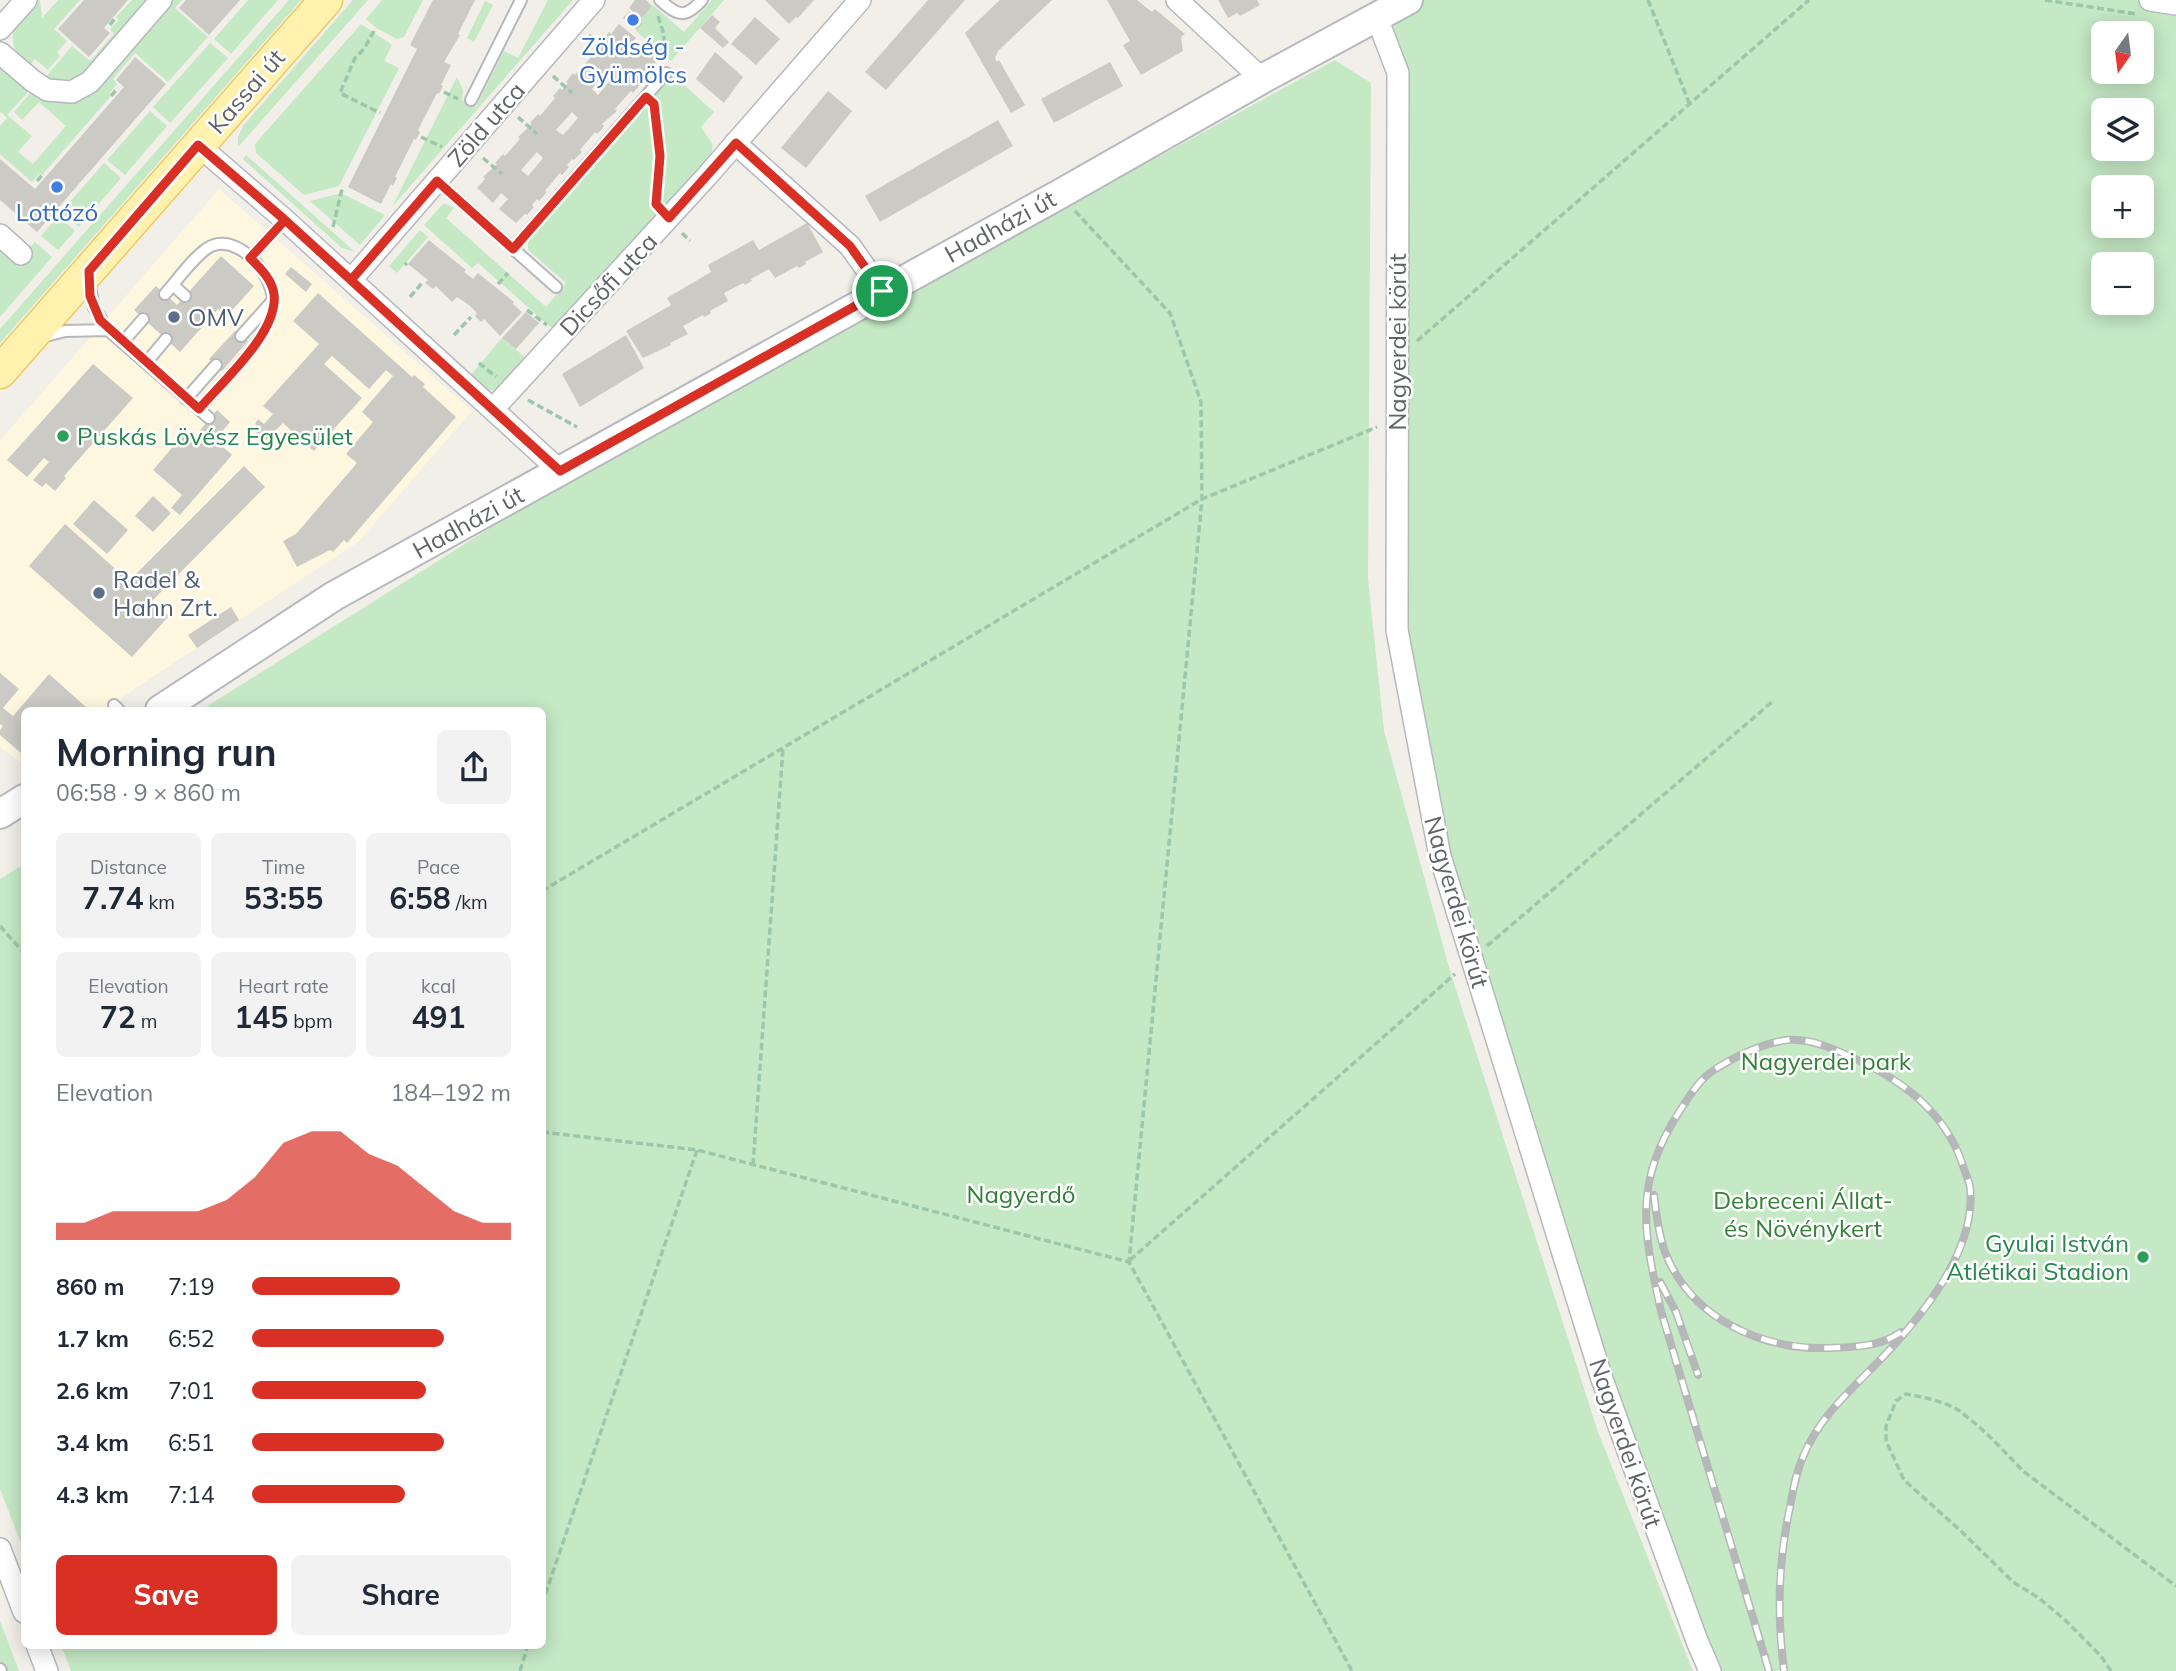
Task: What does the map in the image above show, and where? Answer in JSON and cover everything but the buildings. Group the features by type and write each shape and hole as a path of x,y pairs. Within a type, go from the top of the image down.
{"main road":[{"name":"Kassai út","path":"0,372 326,0"}],"street":[{"path":"0,29 26,0"},
{"path":"0,52 47,90 72,92 90,82 161,0"},
{"name":"Zöld utca","path":"351,280 594,0"},
{"name":"Dicsőfi utca","path":"493,409 669,218 860,0"},
{"path":"1177,0 1262,79"},
{"name":"Hadházi út","path":"165,707 334,596 1408,0"},
{"path":"2143,7 2176,4"},
{"name":"Nagyerdei körút","path":"1377,18 1398,74 1397,630 1440,856 1602,1380 1710,1671"},
{"path":"736,143 850,246 882,291"},
{"path":"198,145 285,220 560,471"},
{"path":"0,236 21,254"},
{"path":"0,814 21,801"},
{"path":"0,1549 21,1604"},
{"path":"39,1649 47,1671"}],"lane":[{"path":"471,100 521,0"},
{"path":"658,4 683,14 693,10 702,0"},
{"path":"513,249 666,73"},
{"path":"437,181 556,287"},
{"path":"250,258 285,220"},
{"path":"185,296 169,290 200,255 214,245 228,245 250,258 270,282 274,299 272,312 258,340 199,409"},
{"path":"89,271 94,309 108,330 209,418"},
{"path":"241,336 274,299"},
{"path":"122,342 144,319"},
{"path":"26,342 65,331 108,330"},
{"path":"146,363 166,339"},
{"path":"187,399 216,365"}],"path":[{"path":"1648,0 1690,105"},
{"path":"1397,359 1809,0"},
{"path":"2045,0 2143,7"},
{"path":"658,4 664,35 664,59"},
{"path":"110,25 117,18"},
{"path":"374,31 364,49 355,58 341,93 380,113"},
{"path":"589,35 608,52"},
{"path":"553,76 572,93"},
{"path":"111,96 118,89"},
{"path":"646,97 654,104 660,156 656,204 690,241"},
{"path":"518,117 537,134"},
{"path":"421,137 447,150"},
{"path":"483,158 502,174"},
{"path":"37,181 42,175"},
{"path":"333,227 342,189"},
{"path":"1060,194 1170,313 1201,402 1202,499 1129,1262 1352,1671"},
{"path":"498,284 508,273"},
{"path":"410,297 422,284"},
{"path":"454,335 471,317"},
{"path":"546,889 1202,499 1397,419"},
{"path":"1129,1262 1472,959 1772,702"},
{"path":"753,1165 783,748"},
{"path":"0,926 21,950"},
{"path":"546,1132 697,1150 1129,1262"},
{"path":"546,1592 697,1150"},
{"path":"2111,1671 2101,1656 2064,1619 2039,1598 2013,1582 1904,1480 1886,1441 1886,1426 1896,1401 1906,1394 1931,1399 1957,1409 2002,1448 2023,1471 2176,1586"},
{"path":"520,1671 527,1649"}],"shaded area":[{"path":"219,189 472,411 358,542 110,707 21,707 21,763 0,747 0,441"}],"green space":[{"path":"36,0 40,0 42,18 58,0 80,0 54,29 67,41 57,52 60,56 48,70 35,59 28,67 14,48 17,25"},
{"path":"132,0 152,0 84,77 72,85 44,79 72,46 90,61 114,34 110,29 119,20 116,17"},
{"path":"171,0 182,0 175,8 208,37 168,82 135,53 113,79 117,84 109,94 111,96 42,175 39,174 32,182 0,154 0,126 7,118 0,111 0,63 31,89 7,115 32,136 18,152 33,164 66,126 39,102 22,120 14,112 33,90 56,100"},
{"path":"248,0 278,0 231,54 214,39"},
{"path":"289,0 301,0 0,343 0,329"},
{"path":"353,0 368,0 238,147 238,137 243,126"},
{"path":"382,0 423,0 404,37 397,39 376,28 366,19"},
{"path":"548,0 573,0 392,207 457,77 463,90 462,100 476,107 504,51 518,58"},
{"path":"712,0 724,0 671,61 636,31 643,23 640,20 653,5 684,32"},
{"name":"Nagyerdei park","path":"1408,0 2150,0 2176,4 2176,1671 1710,1671 1697,1641 1440,856 1397,630 1398,74 1377,18"},
{"path":"485,1 493,5 474,42 467,38"},
{"path":"361,24 392,45 384,61 399,68 339,186 304,195 256,153 255,144"},
{"path":"210,43 228,58 170,123 153,107"},
{"name":"Nagyerdő","path":"1335,60 1371,83 1368,579 1384,731 1450,971 1598,1432 1693,1671 71,1671 63,1649 546,1649 546,707 206,707 557,486"},
{"path":"672,74 714,112 701,127 713,145 710,159 554,330 478,263 472,268 424,225 444,203 454,208 446,218 546,307 566,283 528,250 528,241"},
{"path":"150,111 167,126 125,175 107,160"},
{"path":"246,155 355,252 342,248 245,161 243,159"},
{"path":"104,163 121,178 79,227 61,212"},
{"path":"341,193 385,215 360,245 310,201"},
{"path":"58,216 75,231 58,250 41,236"},
{"path":"420,230 428,237 397,273 389,266"},
{"path":"35,242 52,257 0,317 0,243 19,259"},
{"path":"502,338 528,360 498,390 489,390 470,376"},
{"path":"21,866 21,1543 0,1489 0,879"},
{"path":"0,1621 19,1671 0,1671"}],"railway":[{"path":"1769,1671 1661,1311 1650,1256 1646,1207 1655,1160 1684,1104 1700,1083 1714,1070 1749,1051 1768,1044 1797,1040 1829,1047 1868,1065 1899,1083 1926,1106 1948,1133 1956,1149 1969,1184 1970,1211 1965,1235 1943,1281 1896,1343 1827,1417 1801,1463 1786,1528 1781,1568 1780,1629 1784,1671"},
{"path":"1654,1195 1665,1252 1677,1275 1692,1296 1732,1326 1779,1343 1829,1348 1866,1345 1884,1341 1901,1332"},
{"path":"1660,1282 1676,1312 1698,1375"}],"place":[{"name":"Zöldség - Gyümölcs","path":"633,20"},
{"name":"Lottózó","path":"57,187"},
{"name":"OMV","path":"174,317"},
{"name":"Puskás Lövész Egyesület","path":"63,436"},
{"name":"Radel & Hahn Zrt.","path":"99,593"},
{"name":"Gyulai István Atlétikai Stadion","path":"2143,1257"}],"route":[{"path":"882,291 560,471 285,220 198,145 89,271 90,296 100,320 199,409 264,331 272,312 274,292 266,275 250,258 285,220 351,280 437,181 513,249 646,97 654,104 660,156 656,204 669,218 736,143 850,246 882,291"}],"park label":[{"name":"Debreceni Állat- és Növénykert","path":"1803,1214"}]}
